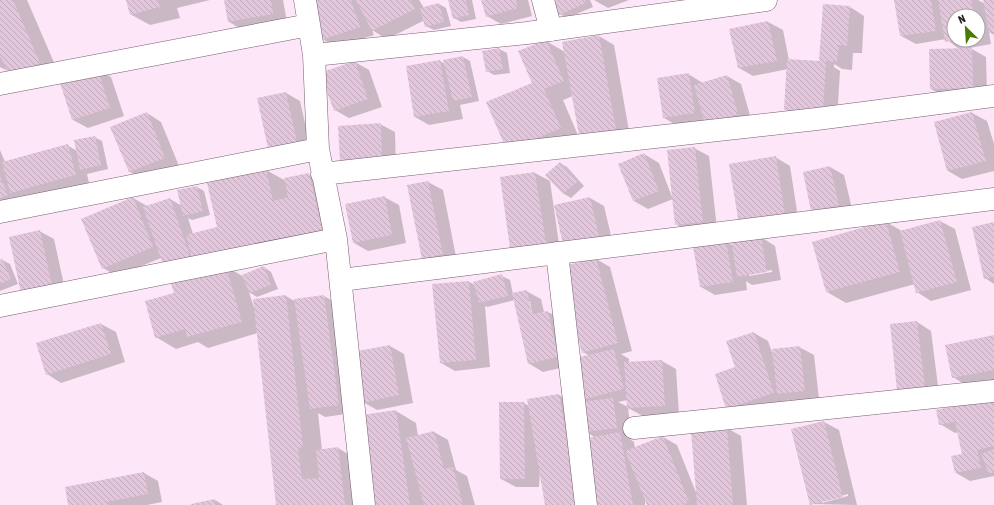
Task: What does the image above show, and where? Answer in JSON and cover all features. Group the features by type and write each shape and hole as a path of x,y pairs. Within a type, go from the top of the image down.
{"street":[{"path":"305,0 314,55 318,148 336,239 364,505"},
{"path":"543,0 551,30"},
{"path":"314,55 551,30 766,0"},
{"path":"0,84 309,25"},
{"path":"322,174 810,120 994,96"},
{"path":"0,212 318,148"},
{"path":"341,280 994,199"},
{"path":"0,306 336,239"},
{"path":"558,253 586,505"},
{"path":"634,428 994,391"}],"building":[{"path":"0,0 13,0 40,63 10,76 0,56"},
{"path":"126,0 158,0 160,7 130,15"},
{"path":"224,0 271,0 273,14 228,22"},
{"path":"308,0 351,0 360,27 321,40"},
{"path":"356,0 410,0 415,9 372,31"},
{"path":"448,0 466,0 469,15 453,19"},
{"path":"481,0 516,0 518,8 486,17"},
{"path":"552,0 585,0 586,3 559,15"},
{"path":"894,0 931,0 936,31 900,36"},
{"path":"938,0 971,0 972,8 946,8 945,42"},
{"path":"983,0 994,0 994,32 989,33 986,8 984,8"},
{"path":"439,3 444,22 425,27 420,8"},
{"path":"823,4 850,6 847,46 839,45 837,62 826,61 823,112 784,110 787,59 819,61"},
{"path":"768,21 777,61 738,68 729,29"},
{"path":"599,35 616,129 579,135 562,42"},
{"path":"546,40 564,81 544,89 561,128 507,151 486,102 532,83 518,51"},
{"path":"499,48 503,69 486,72 482,51"},
{"path":"972,48 973,88 930,89 929,49"},
{"path":"463,56 472,97 453,101 443,60"},
{"path":"440,60 449,111 414,117 406,66"},
{"path":"355,61 368,99 334,111 320,73"},
{"path":"97,67 110,108 72,120 59,80"},
{"path":"689,73 695,113 663,118 657,78"},
{"path":"727,75 738,114 705,124 694,85"},
{"path":"286,92 297,142 268,148 257,98"},
{"path":"147,112 165,158 129,172 110,127"},
{"path":"972,112 986,161 947,171 934,122"},
{"path":"381,123 382,160 340,161 338,126"},
{"path":"95,136 101,165 80,170 74,140"},
{"path":"68,144 76,175 10,193 2,162"},
{"path":"695,147 703,222 675,225 667,150"},
{"path":"644,153 659,191 633,201 618,164"},
{"path":"776,156 785,216 739,224 729,164"},
{"path":"560,162 578,181 563,194 545,175"},
{"path":"830,166 839,205 811,211 803,172"},
{"path":"266,169 273,201 288,197 284,178 309,173 323,233 193,264 186,235 217,227 207,183"},
{"path":"535,172 546,243 510,248 500,177"},
{"path":"0,176 8,195 0,198"},
{"path":"428,181 443,254 422,259 407,185"},
{"path":"197,186 203,211 183,216 177,190"},
{"path":"385,196 392,235 353,243 345,204"},
{"path":"133,197 153,247 102,269 81,219"},
{"path":"590,197 599,236 563,244 554,205"},
{"path":"170,198 190,256 163,265 143,207"},
{"path":"940,220 957,282 916,293 900,231"},
{"path":"886,221 900,272 826,292 812,242"},
{"path":"994,222 994,277 984,279 972,227"},
{"path":"40,230 52,286 21,293 9,237"},
{"path":"761,236 767,272 737,277 731,241"},
{"path":"726,240 733,282 700,287 693,246"},
{"path":"596,258 618,343 582,353 560,267"},
{"path":"2,259 11,279 0,284 0,260"},
{"path":"226,266 242,322 187,337 185,329 155,338 145,301 174,293 171,281"},
{"path":"264,266 271,285 249,293 242,275"},
{"path":"502,274 508,296 479,303 473,282"},
{"path":"469,281 476,360 440,363 432,284"},
{"path":"527,290 532,314 548,311 558,357 528,364 512,293"},
{"path":"286,295 303,447 298,448 302,479 319,478 316,450 338,447 345,505 276,505 253,299"},
{"path":"324,295 339,405 310,409 294,299"},
{"path":"917,321 925,386 897,390 890,324"},
{"path":"101,323 111,354 46,375 36,343"},
{"path":"754,332 774,393 726,409 715,374 735,367 726,341"},
{"path":"994,335 994,370 952,378 945,345"},
{"path":"390,345 399,395 362,403 352,352"},
{"path":"800,346 805,391 777,394 772,349"},
{"path":"614,349 624,389 581,400 571,359"},
{"path":"662,360 665,406 627,408 624,362"},
{"path":"559,394 578,505 545,505 527,399"},
{"path":"613,398 617,428 584,432 580,402"},
{"path":"992,398 994,408 994,446 977,450 981,468 955,473 951,456 962,454 955,422 939,425 936,410"},
{"path":"499,402 524,402 525,479 500,479"},
{"path":"396,410 410,505 375,505 362,415"},
{"path":"824,421 843,497 810,505 791,429"},
{"path":"727,427 733,505 697,505 691,431"},
{"path":"434,431 444,469 453,467 463,505 424,505 406,438"},
{"path":"620,432 633,505 593,505 581,439"},
{"path":"663,436 689,502 682,505 647,505 625,451"},
{"path":"994,449 994,472 989,474 981,454"},
{"path":"144,472 148,494 107,502 108,505 68,505 65,487"},
{"path":"215,499 216,505 191,505 191,504"}]}
